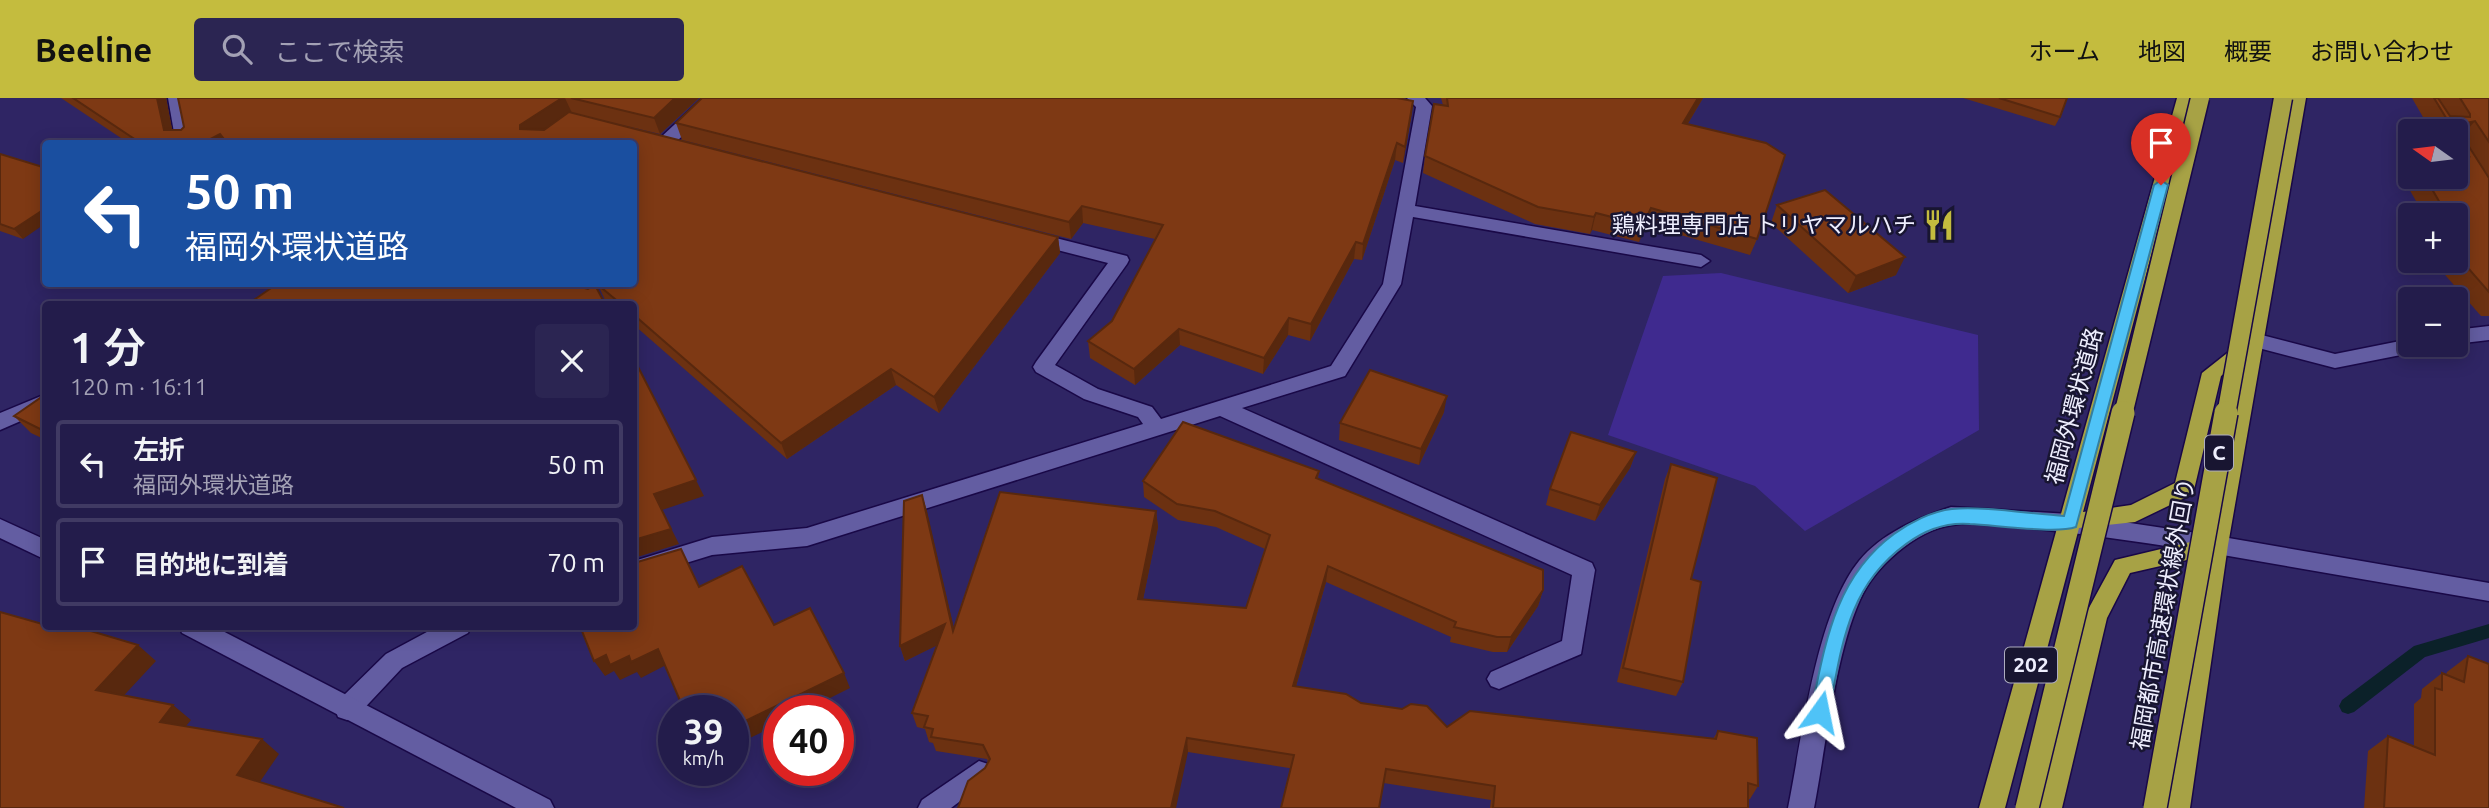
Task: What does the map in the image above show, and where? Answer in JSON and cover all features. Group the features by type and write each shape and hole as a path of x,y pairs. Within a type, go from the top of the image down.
{"highway":[{"name":"福岡外環状道路","path":"1992,808 2185,98"},
{"path":"2027,808 2200,98"},
{"name":"福岡都市高速環状線外回り","path":"2155,808 2283,98"},
{"path":"2176,808 2217,545 2298,98"},
{"path":"2070,523 2135,513 2185,488 2212,373 2254,340"},
{"path":"2049,808 2096,617 2123,566 2217,545"}],"street":[{"path":"176,98 184,140"},
{"path":"693,149 659,141 713,98"},
{"path":"637,569 712,546 807,537 1338,371 1392,284 1424,106 1415,98"},
{"path":"1405,210 1700,261"},
{"path":"1013,233 1120,261 1043,367 1091,394 1145,412 1157,429"},
{"path":"2468,335 2489,333"},
{"path":"2254,340 2335,361 2398,349"},
{"path":"0,422 42,403"},
{"path":"1222,408 1584,570 1573,647 1499,679"},
{"path":"1801,808 1836,633 1850,595 1868,566 1914,529 1951,516 2070,523 2217,545 2489,592"},
{"path":"0,528 42,549"},
{"path":"198,630 541,808"},
{"path":"347,709 394,661 452,630"},
{"path":"931,808 979,772"}],"shaded area":[{"path":"1721,273 1978,335 1979,430 1805,531 1755,486 1608,435 1663,276"}],"building":[{"path":"73,98 157,98 164,130 181,130 184,127 178,98 562,98 520,125 520,129 544,130 569,112 1058,237 934,397 891,369 781,443 637,318 637,301 617,301 601,287 637,287 637,140 225,140 220,134 209,140 136,140"},
{"path":"571,98 675,98 654,118"},
{"path":"702,98 1397,98 1413,101 1405,147 1397,143 1363,244 1356,242 1311,324 1289,318 1264,358 1179,329 1134,369 1088,341 1112,321 1163,225 1082,206 1069,222 676,123"},
{"path":"1447,98 1698,98 1683,123 1766,143 1785,155 1757,239 1651,208 1643,225 1596,213 1594,217 1538,207 1425,156 1434,104 1448,106"},
{"path":"1999,98 2067,98 2060,117"},
{"path":"2434,98 2438,98 2450,116 2470,117 2460,98 2489,98 2489,142 2475,121 2447,119"},
{"path":"2468,145 2489,178 2489,292 2468,268 2468,203 2440,203 2432,189 2468,189"},
{"path":"0,154 42,167 42,211 14,229 0,224"},
{"path":"1825,190 1905,257 1856,276 1777,205"},
{"path":"273,287 596,287 603,301 252,301"},
{"path":"637,365 696,480 654,494 671,529 637,539"},
{"path":"1370,370 1447,396 1421,449 1340,423"},
{"path":"42,397 42,430 14,416"},
{"path":"1183,422 1319,471 1316,478 1543,570 1543,590 1511,637 1497,637 1454,627 1456,622 1328,566 1293,686 1346,694 1361,703 1402,709 1411,704 1427,706 1447,727 1470,711 1716,739 1718,731 1757,738 1758,786 1748,783 1748,808 1493,808 1495,786 1386,769 1379,808 1281,808 1294,755 1187,738 1171,808 958,808 968,781 985,768 990,759 983,745 931,737 933,729 924,727 928,716 912,713 945,624 900,646 904,501 922,495 953,631 1000,492 1156,511 1138,599 1246,608 1270,535 1215,511 1177,504 1143,481"},
{"path":"1571,432 1636,452 1600,505 1550,489"},
{"path":"1671,464 1717,478 1691,579 1701,582 1683,682 1623,668"},
{"path":"681,549 699,587 742,566 774,625 810,608 844,673 799,695 763,695 763,712 749,719 749,695 678,695 658,649 631,662 629,656 610,665 606,655 594,661 582,630 637,630 637,562"},
{"path":"0,612 42,624 42,630 87,630 138,645 96,690 173,705 160,722 262,739 237,775 344,808 0,808"},
{"path":"2468,656 2489,664 2489,808 2384,808 2388,736 2435,755 2435,688 2442,690 2442,673 2464,682"}],"waterway":[{"path":"2348,706 2420,651 2489,631"}],"place":[{"name":"鶏料理専門店 トリヤマルハチ","path":"1939,225"}],"route":[{"path":"1820,712 1836,633 1850,595 1868,566 1888,548 1914,529 1951,516 2005,517 2070,523 2161,185"}]}
